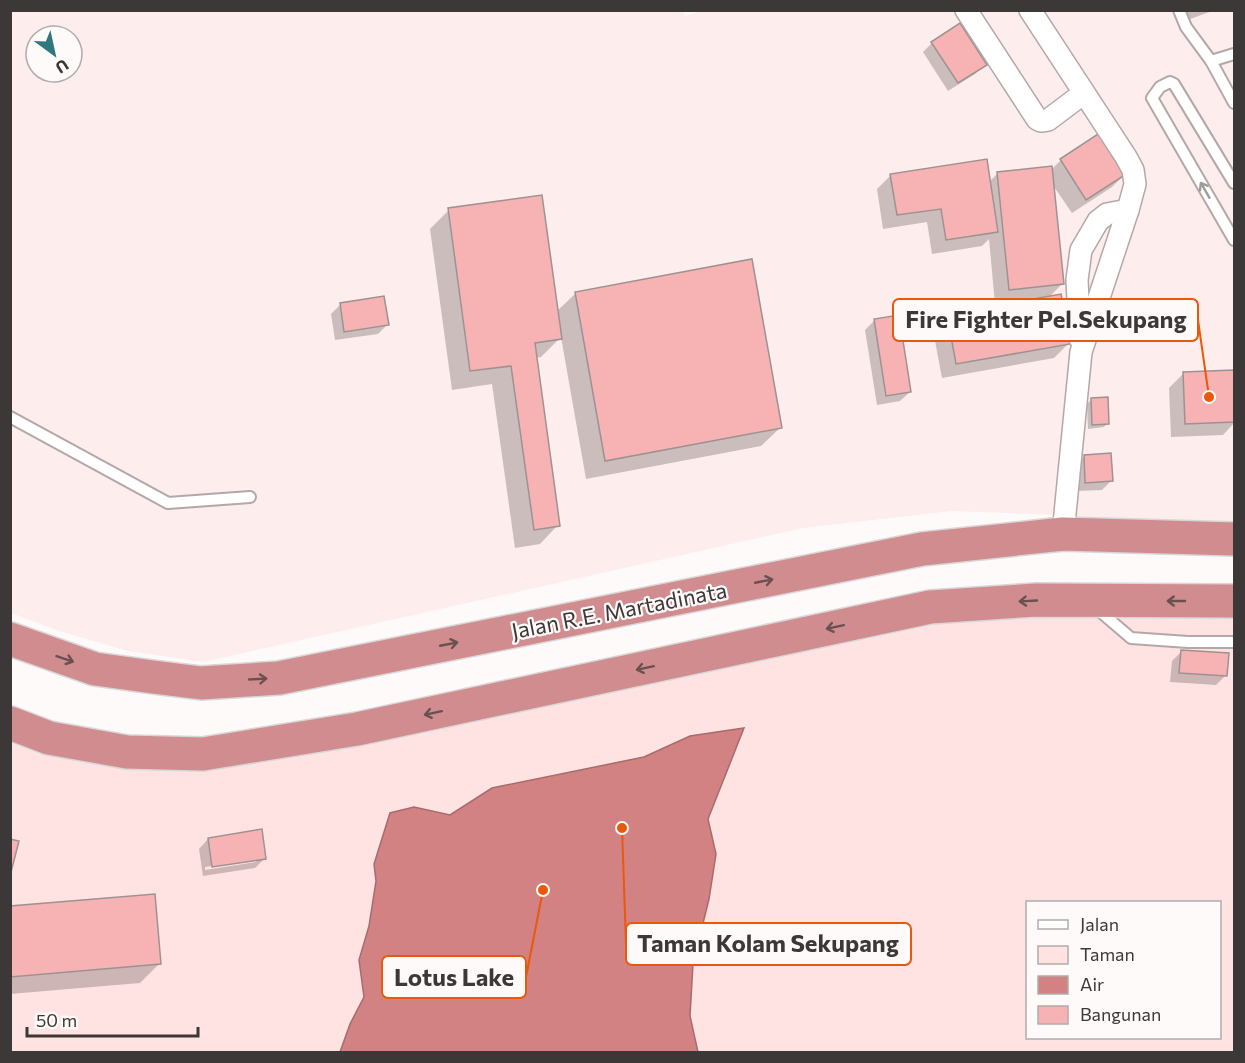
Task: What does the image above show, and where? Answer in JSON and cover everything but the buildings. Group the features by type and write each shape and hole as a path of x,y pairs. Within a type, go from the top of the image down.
{"highway":[{"name":"Jalan R.E. Martadinata","path":"10,639 95,669 142,676 201,683 279,678 921,549 1063,534 1234,539"},
{"path":"10,723 49,738 127,753 203,754 357,729 930,607 1036,600 1234,601"}],"street":[{"path":"966,10 1037,119 1048,120 1084,93"},
{"path":"1030,10 1133,170 1135,184 1128,210 1081,352"},
{"path":"1063,534 1081,352 1077,280 1081,250 1098,221 1107,214 1128,210"}],"lane":[{"path":"1179,10 1186,27 1211,60 1234,103"},
{"path":"1211,60 1234,54"},
{"path":"1234,183 1174,84 1170,82 1160,87 1152,98 1234,240"},
{"path":"10,417 168,502 250,498"},
{"path":"1087,600 1131,638 1234,642"}],"shaded area":[{"path":"683,10 685,16 705,10 1234,11 1234,526 952,511 803,528 203,662 128,651 59,631 11,613 10,11"}],"green space":[{"path":"1234,601 1234,1052 11,1052 10,723 203,754 930,607"}],"water":[{"path":"744,728 708,819 716,854 709,899 693,964 690,1016 698,1052 340,1052 350,1024 364,997 359,960 369,926 376,881 374,864 390,813 414,807 450,815 492,788 644,757 690,736"}],"place":[{"name":"Fire Fighter Pel.Sekupang","path":"1209,397"},
{"name":"Taman Kolam Sekupang","path":"622,828"},
{"name":"Lotus Lake","path":"543,890"}]}
